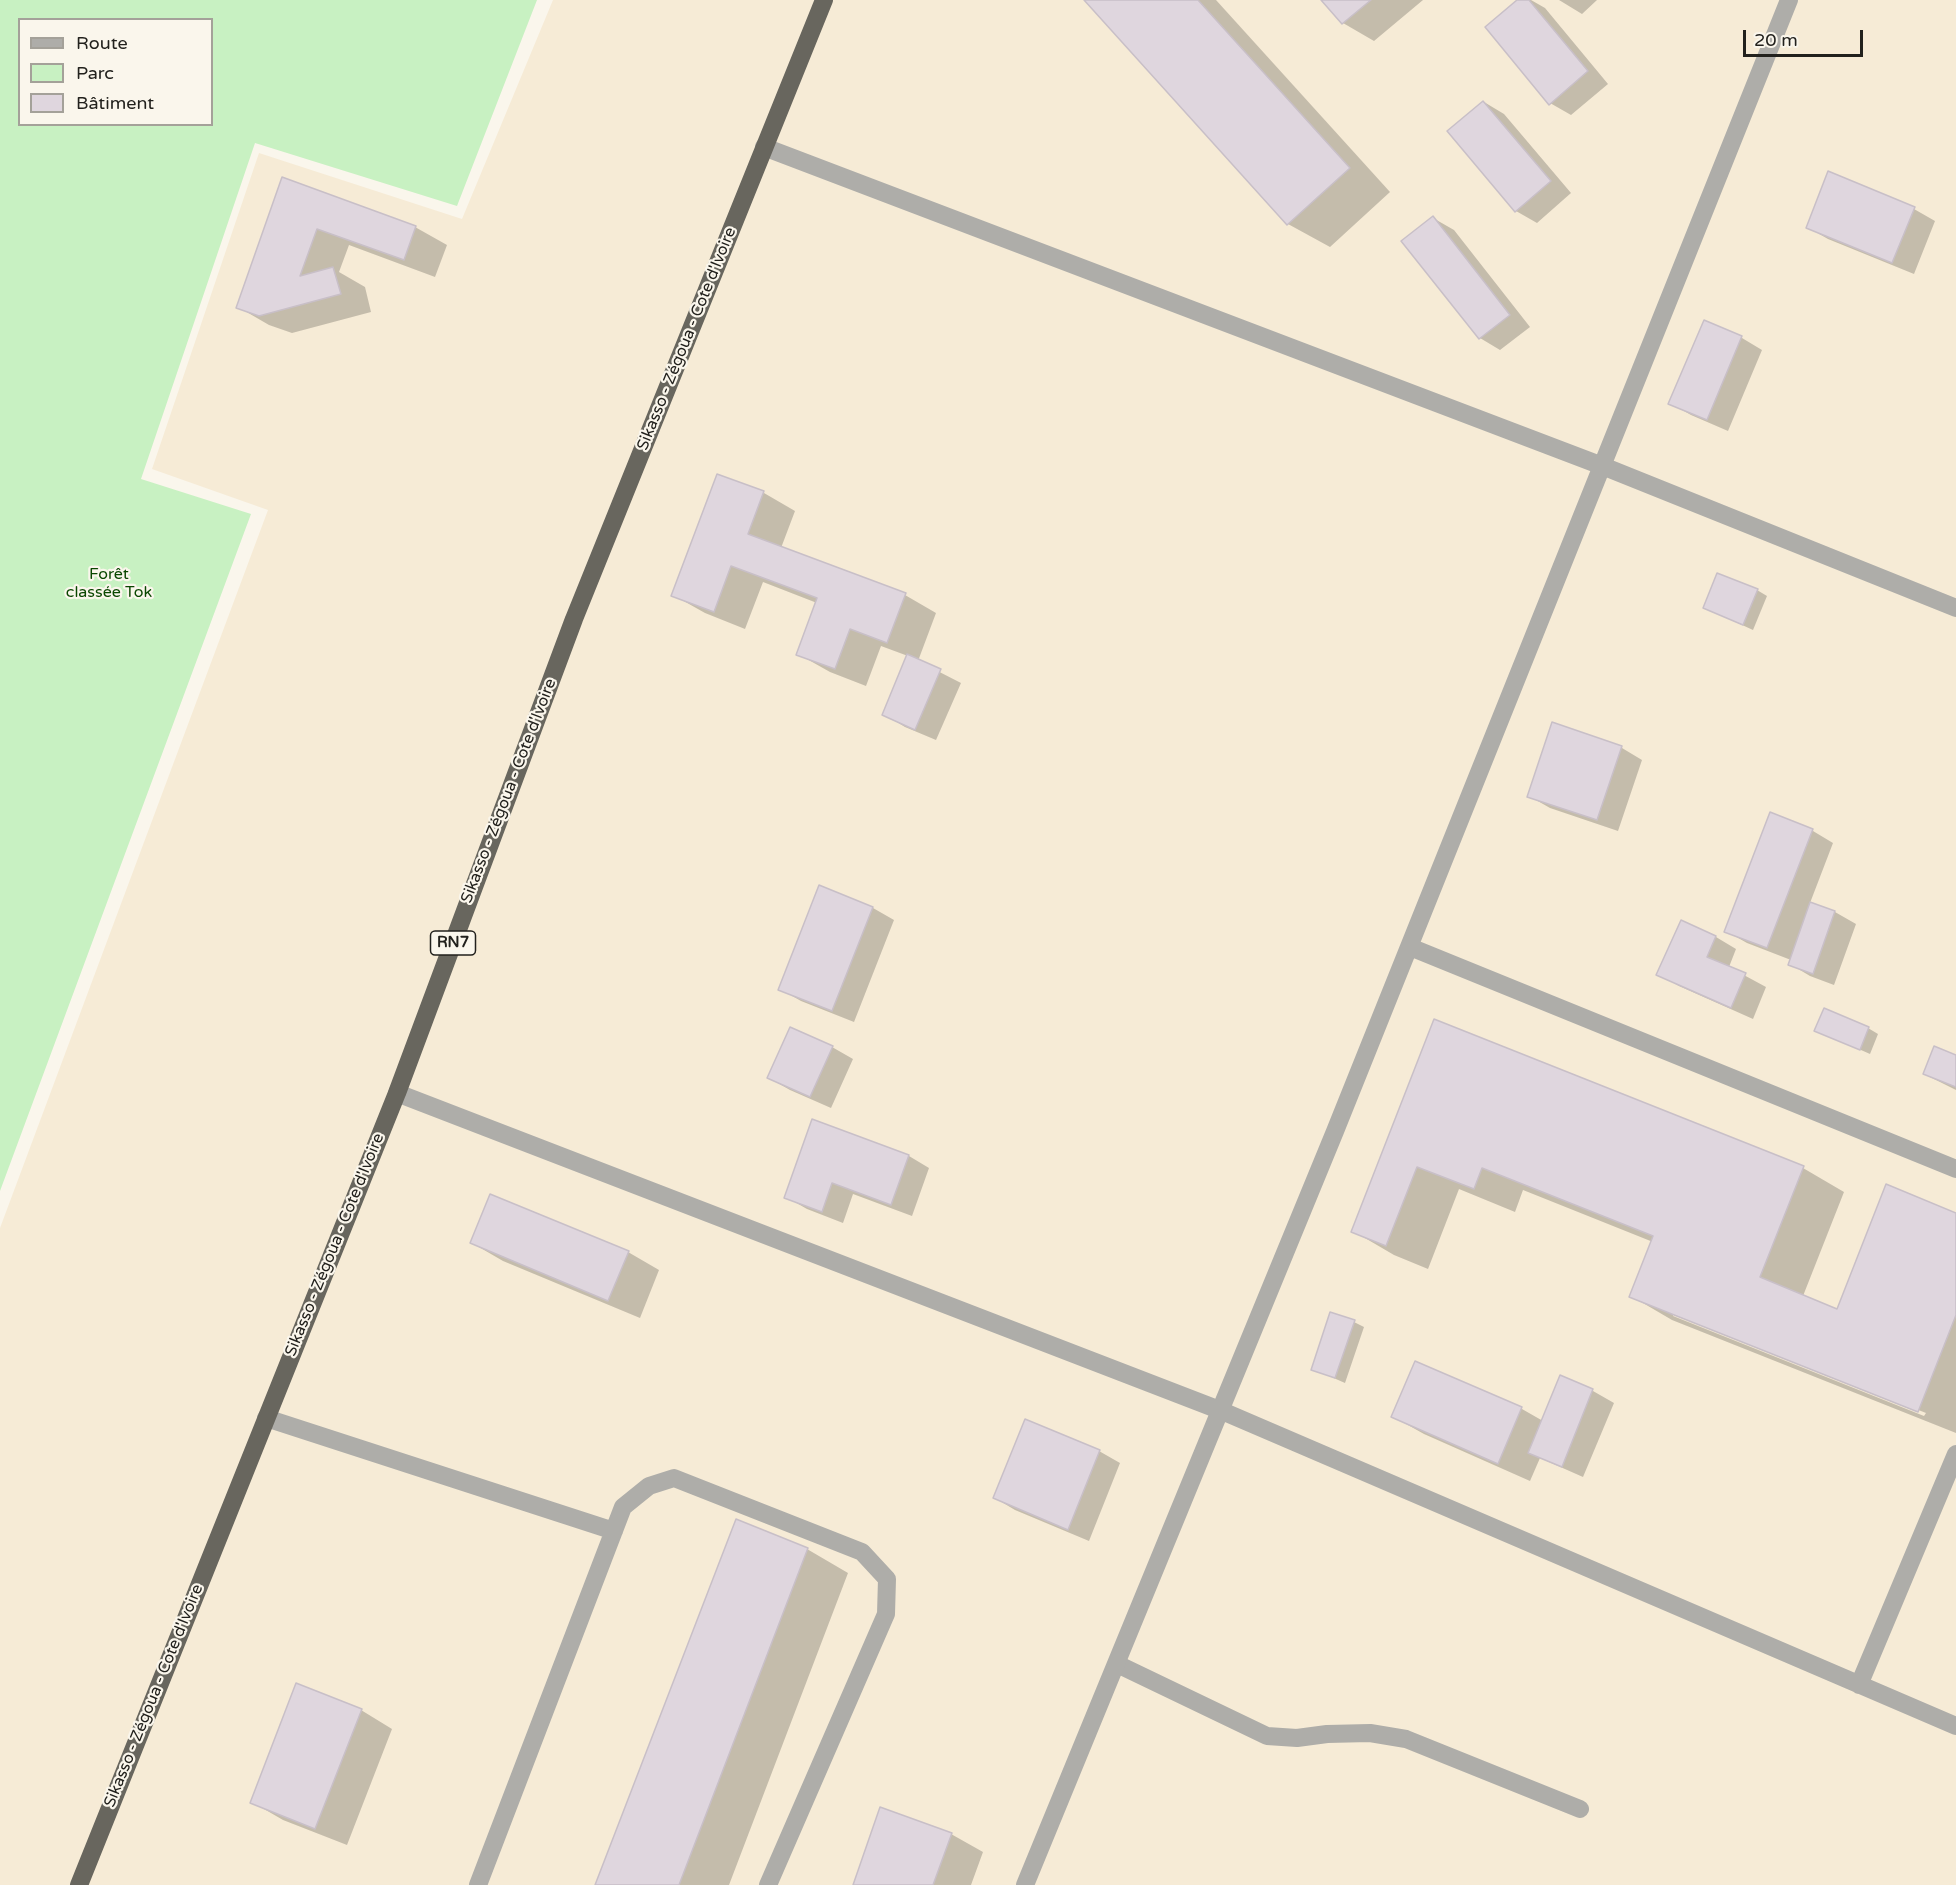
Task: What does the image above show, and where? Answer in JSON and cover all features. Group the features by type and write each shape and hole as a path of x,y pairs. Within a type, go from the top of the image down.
{"highway":[{"name":"Sikasso - Zégoua - Cote d'Ivoire","path":"78,1885 397,1093 574,619 824,0"}],"street":[{"path":"1025,1885 1222,1411 1605,467 1789,0"},
{"path":"764,147 1605,467 1956,608"},
{"path":"1410,946 1956,1169"},
{"path":"397,1093 1222,1411 1956,1726"},
{"path":"266,1418 614,1531"},
{"path":"1859,1685 1956,1454"},
{"path":"478,1885 623,1507 649,1486 674,1478 862,1552 888,1579 886,1614 768,1885"},
{"path":"1117,1664 1267,1736 1297,1738 1327,1734 1370,1734 1406,1739 1580,1809"}],"shaded area":[{"path":"553,0 1956,0 1956,1885 0,1885 0,1228 268,510 152,469 259,153 462,219"}],"green space":[{"name":"Forêt classée Tok","path":"0,0 537,0 457,206 255,143 141,479 251,514 0,1191"}],"building":[{"path":"1084,0 1198,0 1350,168 1287,225"},
{"path":"1321,0 1371,0 1342,24"},
{"path":"1517,0 1529,0 1588,71 1549,105 1485,27"},
{"path":"1483,101 1551,181 1515,212 1447,131"},
{"path":"1828,171 1915,207 1892,263 1806,228"},
{"path":"282,177 416,226 404,260 317,229 300,276 333,267 341,294 259,316 236,308"},
{"path":"1433,216 1510,315 1479,339 1401,241"},
{"path":"1704,320 1742,336 1707,420 1668,404"},
{"path":"717,474 764,491 748,534 906,593 887,643 850,629 835,669 796,655 817,598 731,566 714,612 671,596"},
{"path":"1717,573 1758,589 1743,625 1703,608"},
{"path":"907,654 941,669 915,730 882,715"},
{"path":"1552,722 1622,746 1597,820 1527,797"},
{"path":"1770,812 1813,829 1767,948 1724,932"},
{"path":"819,885 873,907 832,1011 778,990"},
{"path":"1810,902 1835,911 1813,974 1788,965"},
{"path":"1681,920 1716,936 1707,957 1746,973 1731,1008 1656,975"},
{"path":"1824,1008 1869,1027 1860,1050 1814,1031"},
{"path":"1434,1019 1804,1166 1760,1277 1837,1309 1886,1184 1956,1213 1956,1315 1918,1412 1629,1297 1653,1236 1482,1168 1474,1189 1417,1167 1386,1246 1351,1232"},
{"path":"790,1027 833,1046 810,1097 767,1078"},
{"path":"1934,1046 1956,1055 1956,1087 1923,1074"},
{"path":"812,1119 909,1155 891,1205 832,1183 822,1212 784,1198"},
{"path":"490,1194 629,1251 608,1301 470,1243"},
{"path":"1330,1312 1355,1320 1335,1378 1311,1370"},
{"path":"1415,1361 1522,1407 1498,1464 1391,1417"},
{"path":"1560,1375 1593,1389 1562,1467 1528,1453"},
{"path":"1025,1419 1100,1450 1068,1530 993,1498"},
{"path":"736,1519 808,1548 679,1885 595,1885"},
{"path":"296,1683 362,1709 315,1829 250,1803"},
{"path":"880,1807 952,1833 933,1885 853,1885"}]}
